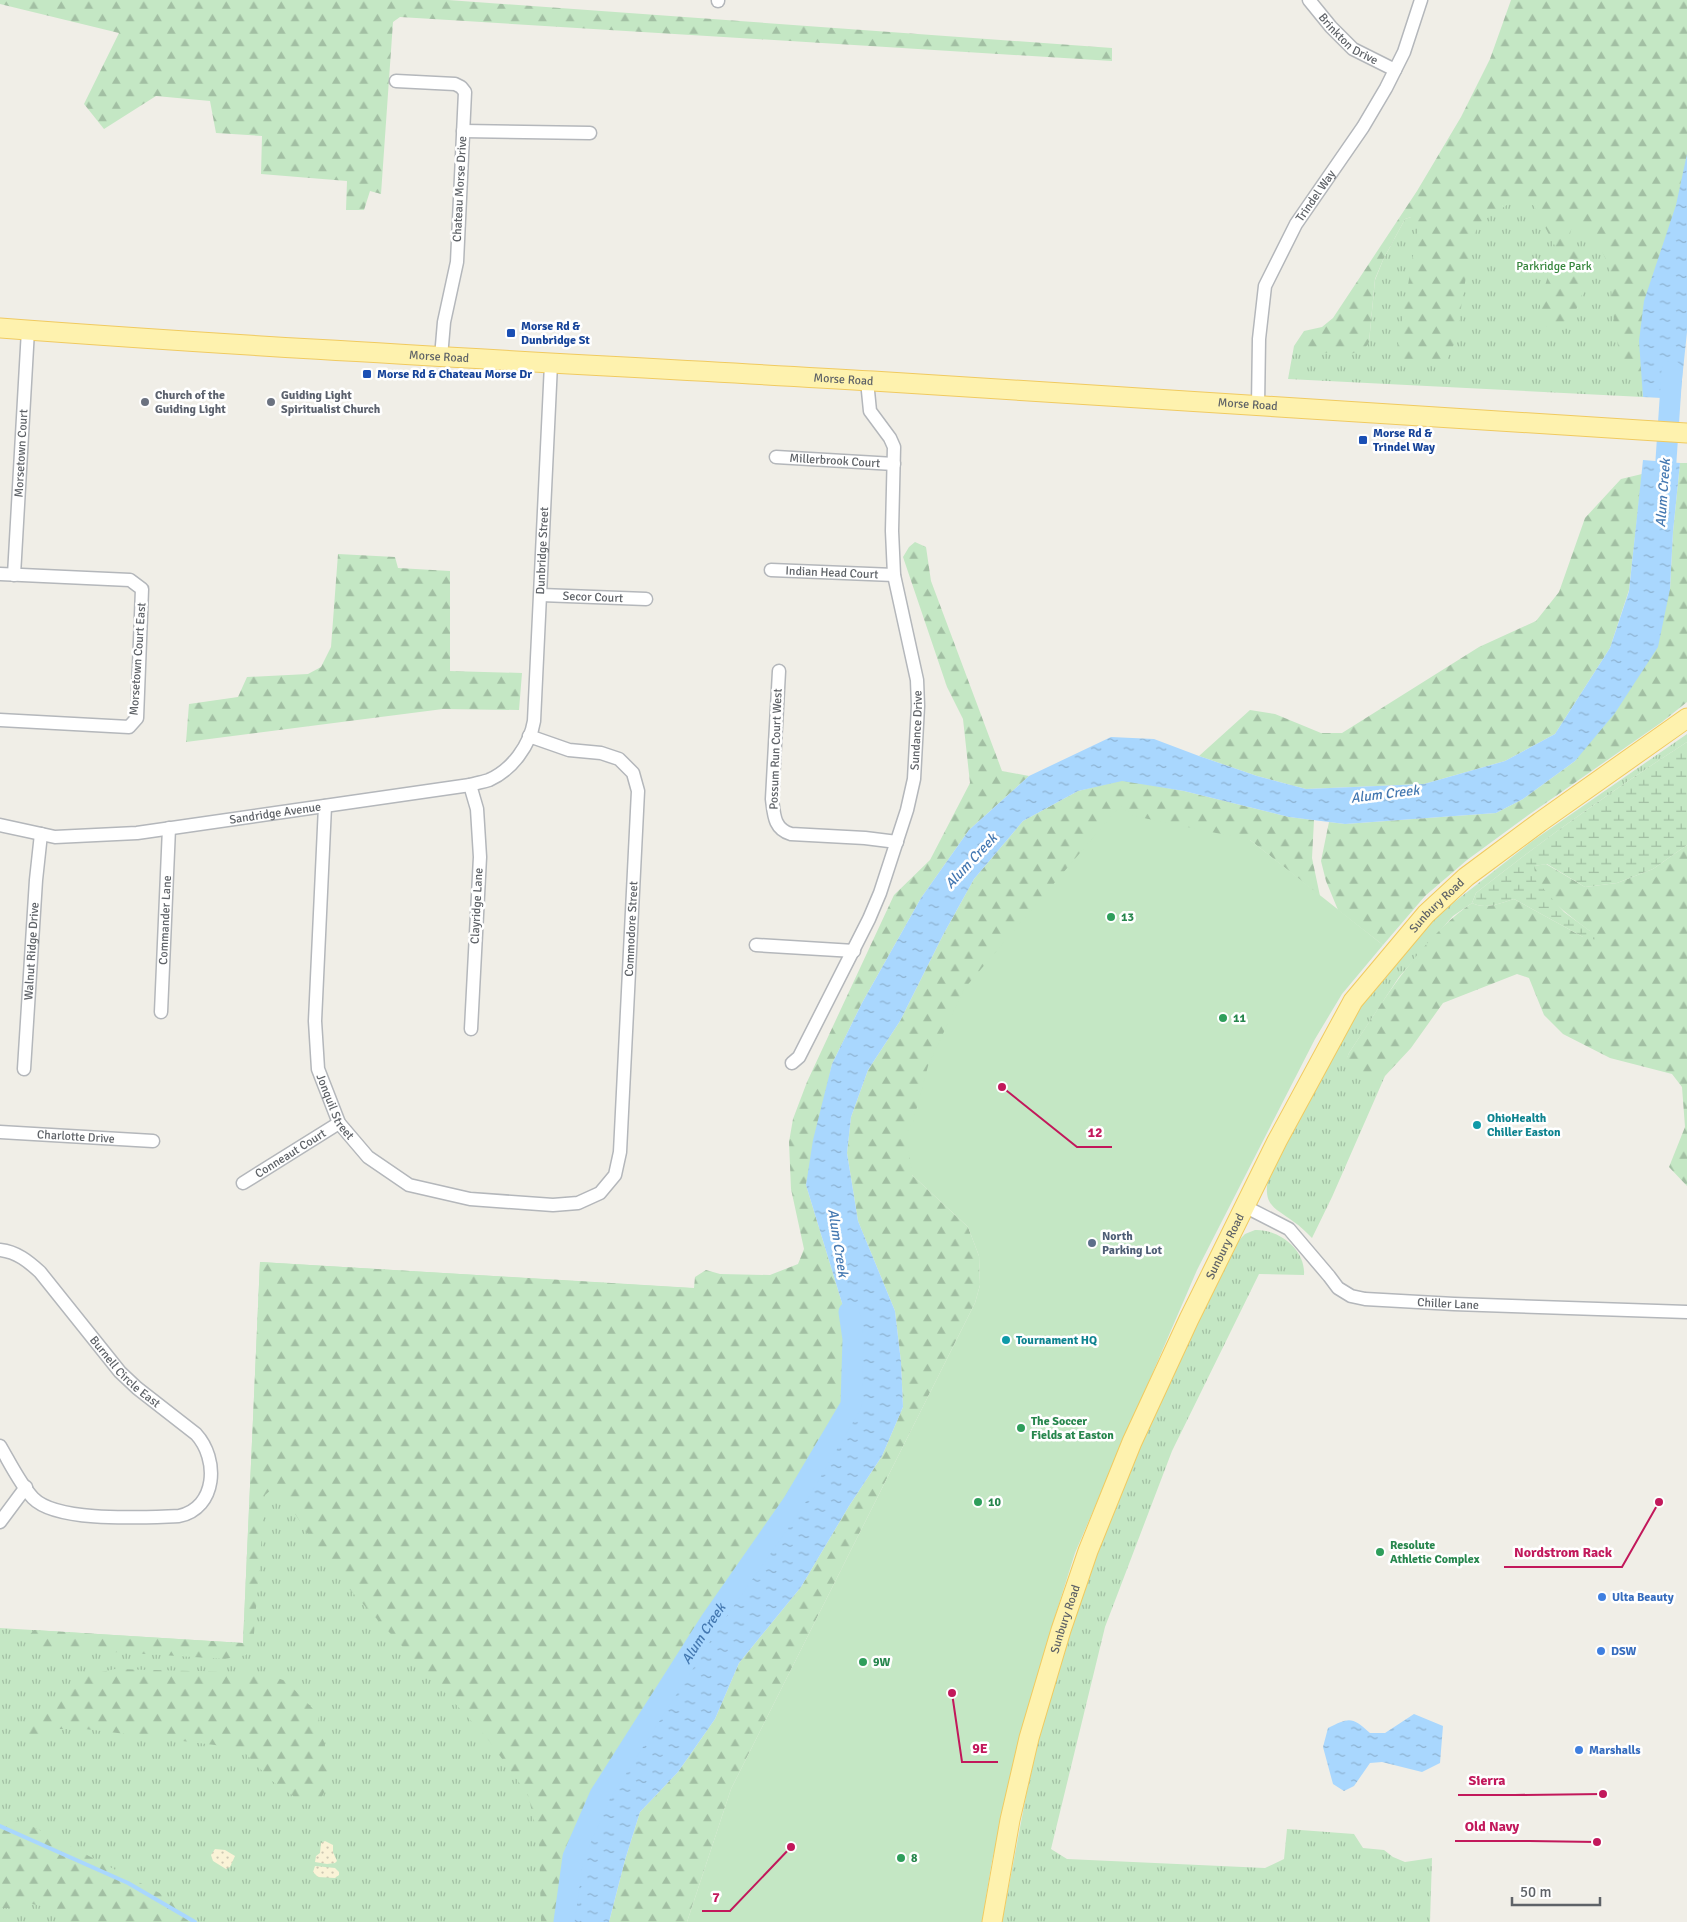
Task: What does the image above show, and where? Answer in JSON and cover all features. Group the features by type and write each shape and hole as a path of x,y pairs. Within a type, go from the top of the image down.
{"main road":[{"name":"Morse Road","path":"0,328 551,364 868,381 1490,419 1687,433"},
{"name":"Sunbury Road","path":"992,1922 1010,1820 1029,1738 1061,1630 1088,1551 1136,1433 1244,1206 1276,1141 1353,1001 1426,914 1466,877 1687,718"}],"street":[{"name":"Brinkton Drive","path":"1309,0 1331,27 1353,49 1395,70"},
{"name":"Trindel Way","path":"1258,406 1259,339 1265,286 1296,224 1363,127 1395,70 1404,52 1421,0"},
{"name":"Chateau Morse Drive","path":"396,81 454,84 461,87 465,92 457,262 444,322 441,357"},
{"path":"463,131 590,133"},
{"name":"Morsetown Court","path":"14,575 28,330"},
{"name":"Dunbridge Street","path":"529,736 534,721 551,364"},
{"name":"Sundance Drive","path":"792,1063 799,1057 854,951 880,893 907,810 914,778 918,706 917,680 894,575 892,531 894,447 890,438 870,411 868,381"},
{"name":"Millerbrook Court","path":"776,457 894,464"},
{"name":"Indian Head Court","path":"771,570 894,575"},
{"path":"0,574 14,575"},
{"name":"Morsetown Court East","path":"0,720 129,727 137,718 142,589 130,580 14,575"},
{"name":"Secor Court","path":"541,595 646,600"},
{"name":"Possum Run Court West","path":"779,670 772,799 774,820 778,826 784,832 791,834 865,838 897,842"},
{"name":"Sandridge Avenue","path":"0,825 55,837 137,832 470,785 490,780 507,768 520,754 529,736"},
{"name":"Commodore Street","path":"529,736 569,750 601,752 619,759 633,773 638,792 620,1152 615,1175 600,1193"},
{"name":"Clayridge Lane","path":"470,785 477,809 480,857 471,1029"},
{"name":"Jonquil Street","path":"326,806 315,1021 318,1069 339,1123 368,1157 409,1185 470,1199 553,1205 578,1203 600,1193"},
{"name":"Commander Lane","path":"161,1012 169,828"},
{"name":"Walnut Ridge Drive","path":"24,1069 36,880 41,834"},
{"path":"756,946 854,951"},
{"name":"Conneaut Court","path":"243,1183 339,1123"},
{"name":"Charlotte Drive","path":"0,1132 153,1141"},
{"name":"Chiller Lane","path":"1244,1206 1289,1229 1338,1288 1350,1296 1365,1299 1454,1304 1687,1312"},
{"name":"Burnell Circle East","path":"0,1250 25,1258 40,1272 120,1372 137,1388 196,1434 208,1452 212,1477 211,1487 197,1508 189,1514 170,1516 101,1516 67,1513 44,1506 34,1498 26,1487"},
{"path":"0,1446 26,1487 0,1522"}],"green space":[{"path":"0,0 448,0 1112,48 1112,61 400,17 393,22 381,194 370,191 364,210 346,210 347,181 261,174 262,136 216,133 210,101 156,96 104,129 84,104 119,33 0,4"},
{"name":"Parkridge Park","path":"1511,0 1687,0 1687,154 1676,205 1639,341 1641,371 1633,376 1621,360 1615,332 1609,266 1599,245 1581,225 1572,226 1570,234 1584,262 1585,287 1576,310 1557,329 1540,322 1540,301 1554,258 1555,246 1534,206 1527,201 1513,201 1481,222 1472,238 1456,340 1447,359 1402,359 1396,355 1418,227 1417,220 1411,217 1405,219 1375,279 1369,342 1364,350 1350,354 1314,352 1304,344 1304,331 1322,327 1333,318 1417,191 1461,117 1490,59"},
{"name":"Parkridge Park","path":"1687,0 1687,241 1665,355 1643,397 1288,379 1294,346 1304,331 1304,344 1369,342 1375,280 1383,260 1405,219 1411,217"},
{"path":"1680,463 1687,463 1687,702 1662,722 1467,860 1425,896 1383,945 1338,910 1326,881 1321,861 1329,822 1345,824 1496,813 1523,799 1575,761 1670,589 1673,532"},
{"path":"1642,474 1629,590 1610,648 1555,734 1505,761 1424,784 1306,789 1257,776 1199,756 1250,710 1275,714 1321,733 1342,733 1479,647 1536,621 1559,592 1585,518 1621,479"},
{"path":"915,542 926,547 931,581 1002,771 1029,776 969,830 921,898 862,1003 832,1064 806,1185 853,1339 851,1405 793,1503 712,1619 702,1652 642,1747 600,1795 573,1857 564,1922 541,1922 539,1841 528,1795 487,1738 327,1565 284,1496 272,1489 265,1495 253,1646 246,1655 225,1659 34,1647 25,1640 34,1630 243,1643 260,1262 694,1288 695,1277 706,1270 720,1274 770,1275 798,1264 804,1249 791,1189 789,1142 793,1119 807,1082 894,895 930,860 970,783 963,719 947,687 903,557 909,547"},
{"path":"338,554 395,557 398,568 450,571 450,671 522,673 519,710 443,709 186,742 189,704 238,697 247,677 308,674 321,667 331,647"},
{"path":"1687,734 1687,742 1580,815 1476,893 1472,903 1453,916 1399,977 1349,1053 1345,1064 1353,1076 1385,1076 1312,1238 1269,1201 1267,1195 1268,1179 1332,1049 1355,1011 1437,910 1448,907 1531,842"},
{"path":"1687,742 1687,845 1653,869 1617,883 1585,887 1547,864 1534,866 1536,880 1564,912 1590,931 1597,940 1583,937 1514,899 1488,906 1472,903 1476,893 1527,853 1606,796"},
{"path":"1122,780 1184,791 1289,817 1314,820 1312,858 1320,896 1250,840 912,1175 968,1227 979,1256 980,1285 975,1303 731,1789 687,1922 609,1922 640,1812 678,1772 715,1719 739,1663 801,1587 849,1506 882,1456 903,1407 901,1362 895,1311 858,1221 847,1153 851,1117 868,1070 900,1021 943,935 974,879 1023,821 1078,791"},
{"name":"The Soccer Fields at Easton","path":"1120,806 1134,816 1250,840 1383,945 1342,994 1315,1039 1197,1270 1075,1553 1047,1642 1017,1754 992,1861 982,1922 687,1922 731,1789 975,1303 980,1285 979,1256 968,1227 912,1175 908,1144 910,1136 906,1134 913,1122 928,1066 964,989"},
{"path":"1687,845 1687,1186 1669,1167 1685,1127 1682,1087 1672,1074 1610,1058 1563,1034 1544,1015 1529,978 1517,974 1443,1003 1411,1048 1385,1076 1352,1076 1344,1064 1362,1033 1404,972 1436,934 1453,917 1472,903 1488,906 1514,899 1583,937 1590,931 1559,907 1544,892 1535,878 1534,866 1546,864 1585,887 1617,883 1653,869"},
{"path":"1255,1230 1273,1233 1289,1243 1301,1257 1304,1275 1259,1274 1172,1451 1105,1627 1051,1849 1067,1859 1265,1868 1284,1859 1287,1829 1354,1834 1363,1848 1384,1850 1393,1857 1405,1862 1432,1858 1430,1922 1002,1922 1026,1796 1048,1698 1064,1641 1125,1472 1236,1243 1245,1234"},
{"path":"260,1262 840,1297 573,1857 564,1922 0,1922 0,1628 243,1643"},
{"path":"115,1669 262,1673 286,1681 317,1713 332,1775 321,1799 299,1800 272,1781 245,1753 215,1745 85,1729 53,1729 37,1737 23,1732 83,1676"},
{"path":"0,1819 26,1823 169,1898 189,1922 69,1922 45,1907 24,1902 10,1908 0,1908"}],"sand":[{"path":"325,1841 333,1845 333,1852 337,1861 335,1863 315,1862 316,1856 320,1853 321,1843"},
{"path":"215,1849 225,1850 235,1856 230,1867 226,1869 213,1861 211,1855"},
{"path":"315,1866 335,1868 339,1875 335,1878 318,1877 313,1872"}],"water":[{"path":"1687,154 1687,332 1680,399 1643,397 1639,341 1644,301 1676,205"},
{"path":"1643,460 1680,463 1673,532 1670,589 1658,647 1615,713 1575,761 1523,799 1496,813 1345,824 1289,817 1184,791 1122,781 1078,791 1023,821 974,879 943,935 900,1021 868,1070 851,1117 847,1153 858,1221 895,1311 901,1362 903,1407 882,1456 849,1506 801,1587 739,1663 715,1719 678,1772 640,1812 609,1922 564,1922 573,1857 600,1795 642,1747 702,1652 712,1619 793,1503 851,1405 853,1339 806,1185 813,1140 832,1064 862,1003 921,898 969,830 1029,776 1111,737 1154,739 1257,776 1306,789 1424,784 1505,761 1555,734 1610,648 1629,591"},
{"path":"1414,1714 1443,1726 1440,1763 1422,1772 1382,1762 1370,1763 1354,1786 1344,1791 1333,1784 1323,1747 1328,1728 1350,1720 1355,1721 1370,1733 1385,1733"}],"waterway":[{"name":"Alum Creek","path":"1664,490 1672,371"},
{"name":"Alum Creek","path":"564,1922 573,1857 600,1795 712,1619 793,1503 851,1405 853,1339 849,1312"},
{"path":"0,1826 128,1883 195,1922"}],"place":[{"name":"Morse Rd & Dunbridge St","path":"511,333"},
{"name":"Morse Rd & Chateau Morse Dr","path":"367,374"},
{"name":"Church of the Guiding Light","path":"145,402"},
{"name":"Guiding Light Spiritualist Church","path":"271,402"},
{"name":"Morse Rd & Trindel Way","path":"1363,440"},
{"name":"13","path":"1111,917"},
{"name":"11","path":"1223,1018"},
{"name":"12","path":"1002,1087"},
{"name":"OhioHealth Chiller Easton","path":"1477,1125"},
{"name":"North Parking Lot","path":"1092,1243"},
{"name":"Tournament HQ","path":"1006,1340"},
{"name":"The Soccer Fields at Easton","path":"1021,1428"},
{"name":"10","path":"978,1502"},
{"name":"Nordstrom Rack","path":"1659,1502"},
{"name":"Resolute Athletic Complex","path":"1380,1552"},
{"name":"Ulta Beauty","path":"1602,1597"},
{"name":"DSW","path":"1601,1651"},
{"name":"9W","path":"863,1662"},
{"name":"9E","path":"952,1693"},
{"name":"Marshalls","path":"1579,1750"},
{"name":"Sierra","path":"1603,1794"},
{"name":"Old Navy","path":"1597,1842"},
{"name":"7","path":"791,1847"},
{"name":"8","path":"901,1858"}]}
